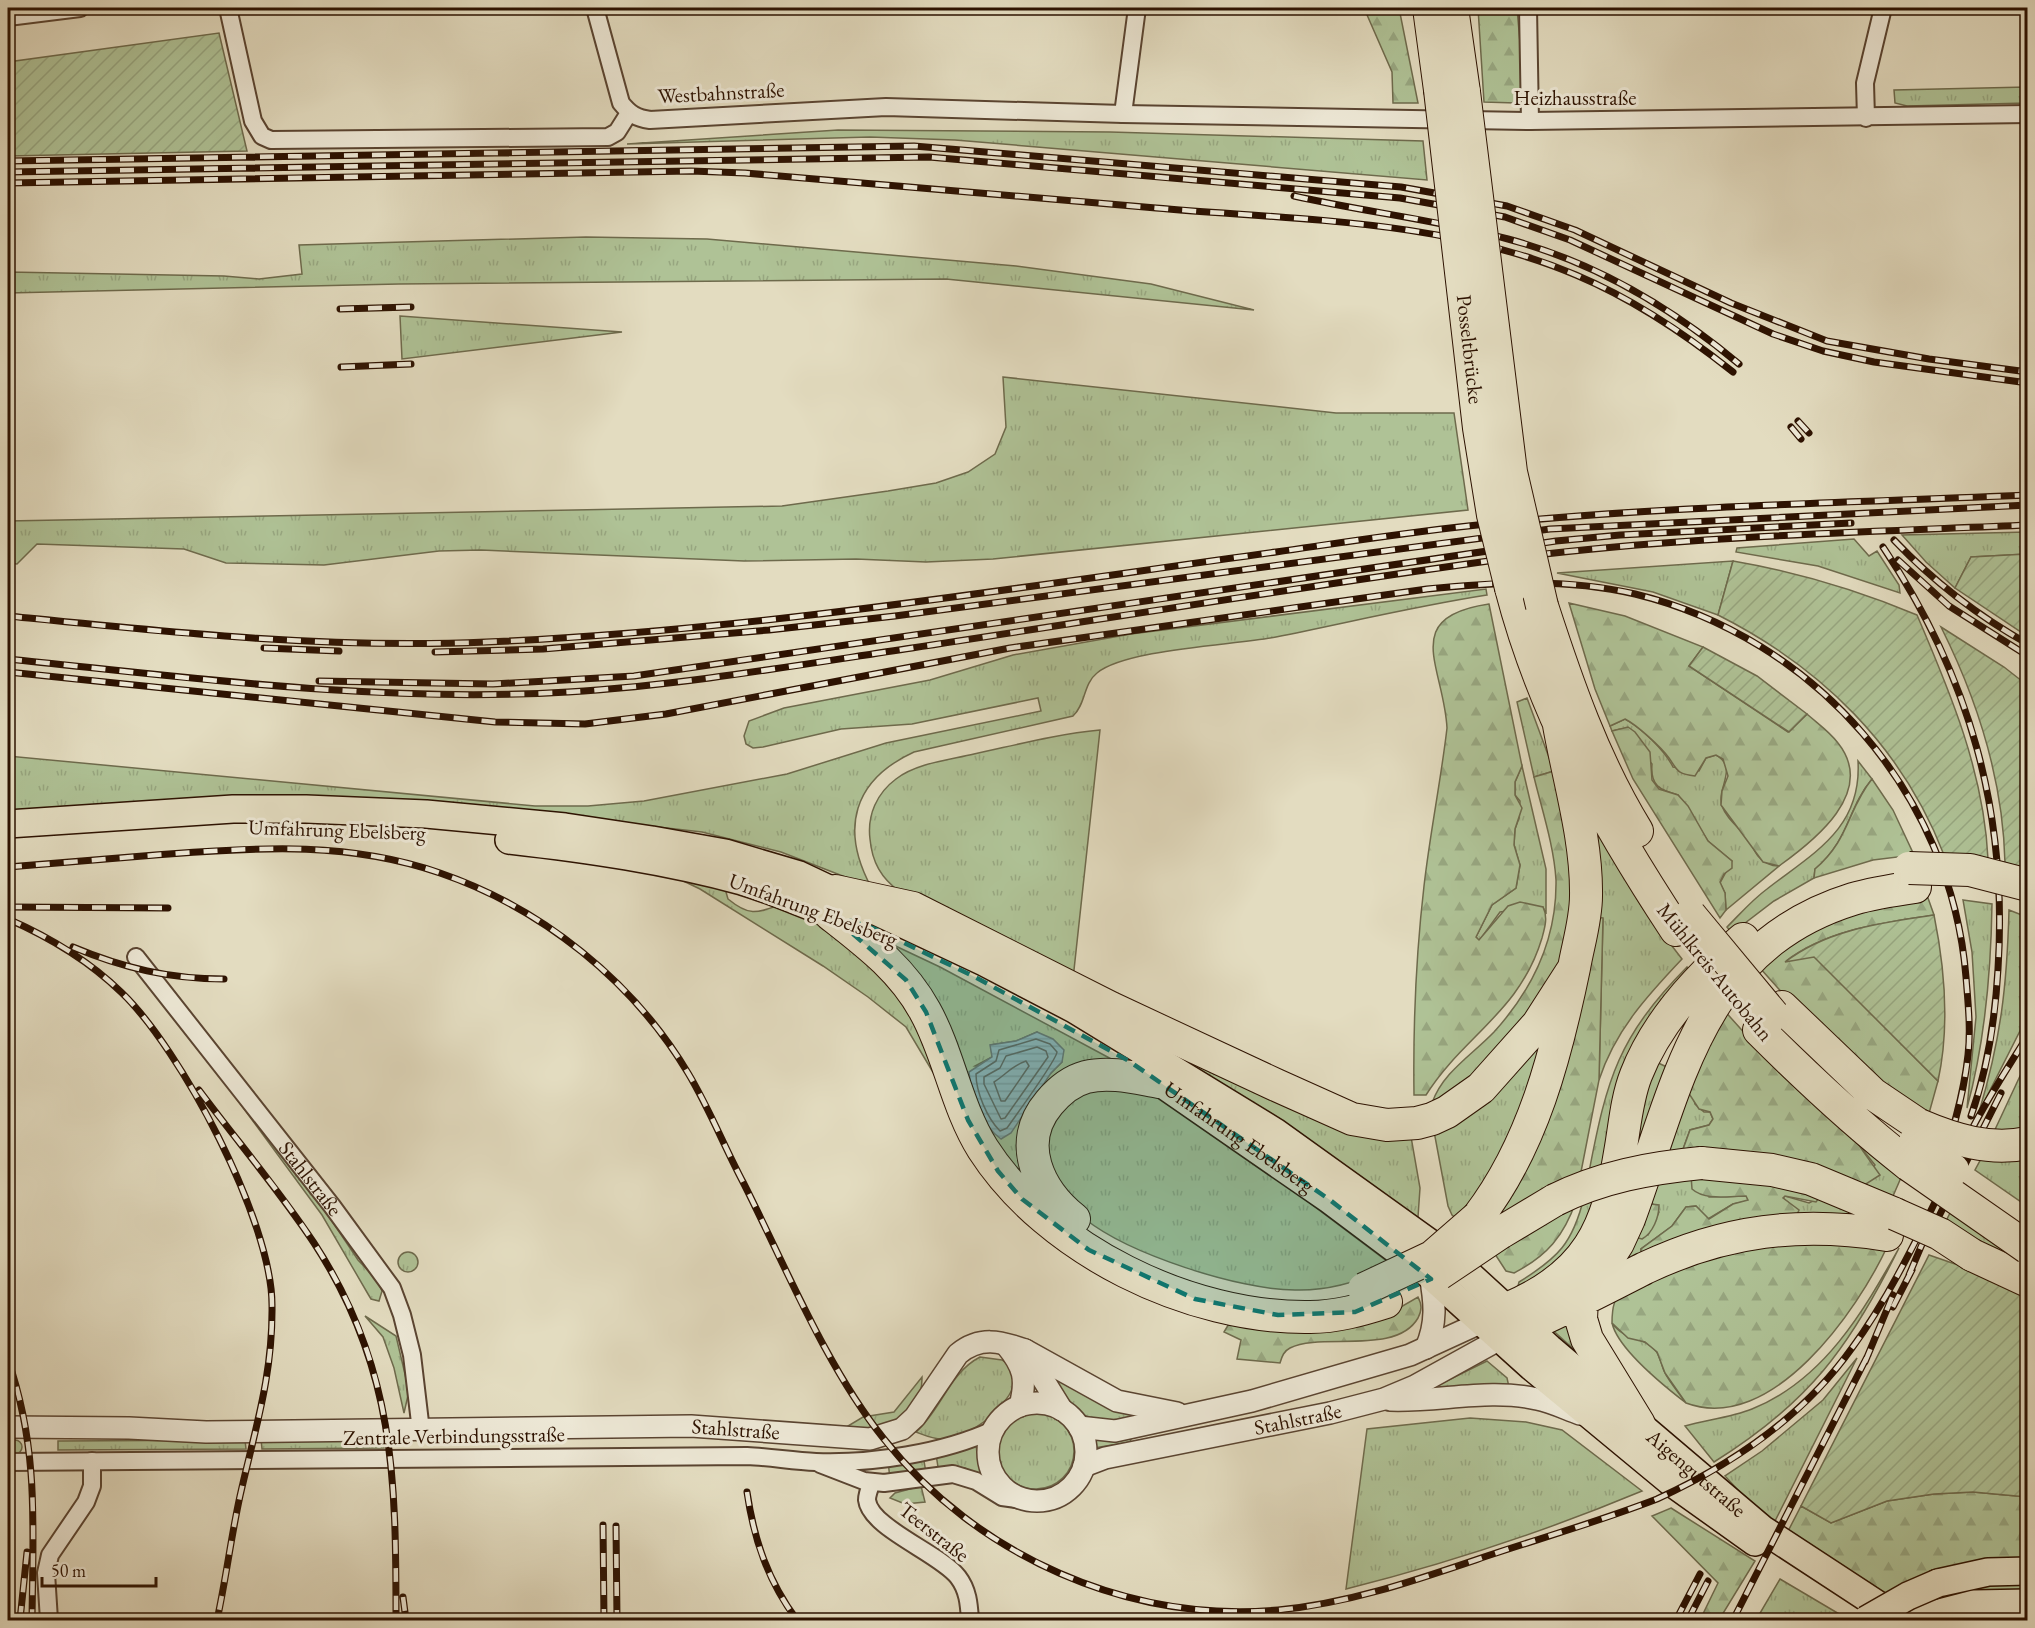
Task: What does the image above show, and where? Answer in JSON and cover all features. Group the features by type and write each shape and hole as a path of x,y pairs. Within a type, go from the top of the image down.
{"highway":[{"path":"1420,8 1453,85"},
{"path":"1430,8 1453,85"},
{"path":"1452,8 1453,85"},
{"path":"1453,85 1469,8"},
{"name":"Posseltbrücke","path":"1453,85 1469,136 1529,607"},
{"name":"Posseltbrücke","path":"1453,85 1479,428 1494,514 1529,607"},
{"name":"Mühlkreis Autobahn","path":"1529,607 1545,694 1601,811 1628,858 1683,922 1771,1017"},
{"name":"Mühlkreis Autobahn","path":"1529,607 1564,676 1606,773 1683,922 1736,972 1771,1017"},
{"path":"1489,1225 1509,1170 1538,1103 1560,1032 1582,926 1584,858 1559,725"},
{"path":"1504,1324 1581,1259 1597,1235 1613,1192 1636,1076 1664,1023 1707,972 1757,927 1801,899 1856,878 1912,878 1971,870 2028,885"},
{"path":"1639,1424 1587,1339 1581,1319 1581,1299 1618,1243 1692,1045 1704,1019 1729,981 1766,946 1818,913 1912,878 1972,890 2028,905"},
{"path":"832,903 913,908 1111,1008 1352,1119 1387,1125 1419,1122 1465,1101 1499,1070 1538,1024 1574,968"},
{"path":"832,903 906,980 926,1012 968,1120 998,1171 1022,1199 1080,1244 1125,1271 1162,1287 1237,1310 1310,1317 1355,1312 1375,1295 1432,1257 1489,1225 1609,1179 1655,1169 1701,1163 1738,1166 1811,1179 1891,1224"},
{"path":"1771,1017 1873,1094 1914,1144 2028,1248"},
{"path":"1160,1083 1120,1075 1085,1077 1069,1084 1045,1108 1036,1124 1033,1160 1046,1191 1058,1205 1073,1219 1130,1252 1220,1284 1279,1296 1375,1295"},
{"path":"1914,1144 1955,1139 1985,1145 2009,1146 2028,1143"},
{"path":"1914,1144 2028,1222"},
{"path":"1504,1324 1581,1299 1647,1267 1702,1246 1745,1234 1818,1227 1891,1224 1940,1234 1972,1255 2028,1281"}],"main road":[{"name":"Umfahrung Ebelsberg","path":"8,824 233,809 306,809 426,814 564,827 692,846 760,863 875,929 975,977 1129,1061 1330,1200 1430,1275 1504,1324"},
{"name":"Umfahrung Ebelsberg","path":"8,843 234,827 428,832 556,845 651,860 832,903 984,962 1074,1009 1229,1102 1452,1258 1504,1324"},
{"name":"Aigengutstraße","path":"1504,1324 1599,1422 1707,1509 1875,1620"},
{"name":"Aigengutstraße","path":"1504,1324 1639,1424 1762,1528 1901,1620"},
{"path":"1866,1620 1908,1596 1938,1583 1988,1572 2028,1571"},
{"path":"1912,1620 1959,1607 2004,1602 2028,1603"}],"street":[{"path":"8,17 80,8"},
{"name":"Westbahnstraße","path":"228,8 253,121 262,136 282,140 608,137 617,132 629,113 650,120 886,106 1123,114"},
{"path":"595,8 616,89 629,113"},
{"path":"1123,114 1137,8"},
{"path":"1528,8 1530,121"},
{"path":"1866,118 1865,83 1883,8"},
{"name":"Heizhausstraße","path":"1123,114 1530,121 2028,114"},
{"name":"Stahlstraße","path":"136,957 332,1206 392,1288 402,1315 412,1355 422,1431"},
{"path":"1426,1348 1432,1335 1436,1308 1430,1275"},
{"name":"Stahlstraße","path":"1079,1427 1115,1431 1252,1401 1350,1374 1504,1324"},
{"name":"Stahlstraße","path":"1084,1466 1139,1450 1358,1407 1384,1399 1415,1386 1504,1324"},
{"name":"Stahlstraße","path":"10,1426 119,1427 206,1432 711,1427 870,1439 902,1429 915,1417 958,1354 966,1347 985,1341 1004,1343 1026,1350 1117,1401 1189,1415"},
{"path":"1004,1343 1022,1369 1025,1381 1020,1406"},
{"path":"816,1462 842,1474 872,1482 903,1481 953,1474 976,1481 1002,1497 1051,1500 1064,1494 1077,1481 1084,1466 1085,1444 1079,1427 1062,1410 1026,1350"},
{"path":"1350,1374 1358,1407"},
{"path":"1384,1399 1422,1401 1476,1395 1517,1396 1547,1401 1599,1422"},
{"path":"1023,1500 1001,1486 993,1475 988,1461 989,1443 993,1430 1002,1418 1020,1406 1044,1404 1062,1410"},
{"path":"1139,1450 1150,1431 1163,1421"},
{"path":"816,1462 866,1459 946,1447 993,1430"},
{"name":"Zentrale Verbindungsstraße","path":"8,1462 747,1456 816,1462"},
{"path":"49,1620 46,1573 50,1555 86,1502 92,1486 92,1461"},
{"name":"Teerstraße","path":"872,1482 867,1499 869,1506 887,1526 947,1564 967,1593 970,1620"}],"highlighted area":[{"path":"830,914 875,929 975,977 1129,1061 1330,1200 1431,1279 1355,1312 1278,1315 1195,1299 1089,1250 1022,1199 998,1171 968,1120 926,1012 906,980"}],"green space":[{"path":"1364,8 1399,8 1418,103 1393,103 1392,72"},
{"path":"1478,8 1517,8 1524,89 1521,99 1516,103 1484,102"},
{"path":"219,33 247,151 8,156 8,62"},
{"path":"2027,87 2027,103 1907,106 1895,103 1894,90"},
{"path":"838,130 1110,132 1423,141 1427,180 955,140 870,137 627,144"},
{"path":"586,237 707,239 1016,266 1151,284 1254,310 946,279 399,284 8,293 8,272 224,276 259,279 302,274 299,245"},
{"path":"400,316 622,332 402,359"},
{"path":"1003,377 1336,413 1454,413 1468,510 993,559 926,562 856,559 744,561 481,550 439,551 324,565 226,563 184,549 37,544 17,564 8,563 8,521 782,506 936,483 968,472 995,454 1006,427"},
{"path":"2027,532 2027,554 1971,557 1955,588 1926,562 1902,535"},
{"path":"1854,539 1869,556 1877,551 1899,585 1900,593 1818,566 1736,552 1737,548"},
{"path":"2028,554 2027,636 1955,588 1971,557"},
{"path":"1733,561 1718,615 1653,592 1557,573"},
{"path":"1733,561 1826,583 1917,615 1964,734 1980,796 1988,859 1944,855 1905,779 1881,745 1854,714 1824,685 1791,659 1718,615"},
{"path":"1486,589 1487,595 1407,609 1276,637 1131,658 1111,665 1092,678 1073,716 914,752 893,763 877,777 865,792 858,808 855,826 856,845 861,866 871,887 781,852 702,832 508,810 8,815 8,756 535,806 588,806 644,801 787,774 886,743 1041,711 1038,698 912,724 841,729 763,747 753,748 746,744 744,736 749,721 784,708 930,680 1013,655 1131,634"},
{"path":"1569,603 1625,616 1703,647 1689,666 1788,732 1807,714 1838,743 1848,761 1850,779 1846,797 1836,814 1808,843 1779,866 1763,862 1721,805 1722,791 1728,776 1723,759 1716,755 1706,758 1695,776 1681,773 1655,742 1630,722 1625,719 1610,726 1595,689"},
{"path":"1489,604 1522,766 1515,782 1515,795 1522,808 1515,829 1514,845 1520,865 1516,888 1492,905 1476,937 1479,940 1508,906 1520,902 1543,907 1545,926 1532,964 1505,1005 1441,1074 1426,1095 1414,1095 1416,990 1421,912 1447,728 1435,665 1433,648 1435,633 1444,620 1461,611"},
{"path":"1941,627 2004,667 2027,685 2027,871 2005,863 1999,801 1986,741 1966,683"},
{"path":"1703,647 1757,676 1807,714 1789,732 1689,666"},
{"path":"1527,698 1554,771 1534,777 1517,702"},
{"path":"1625,719 1652,740 1673,767 1699,771 1706,758 1716,755 1723,760 1726,766 1721,799 1724,811 1749,840 1760,858 1779,866 1726,910 1725,893 1720,883 1732,861 1708,841 1678,795 1658,786 1653,777 1652,764 1620,729 1612,731 1610,726"},
{"path":"1628,727 1635,732 1650,752 1652,780 1659,789 1678,795 1688,806 1708,841 1732,861 1732,868 1724,874 1720,882 1725,893 1726,910 1720,918 1633,779 1612,731"},
{"path":"1100,730 1073,979 900,892 879,869 870,839 870,821 879,798 896,779 914,769 944,760 1052,737"},
{"path":"1858,761 1872,779 1857,802 1842,835 1815,869 1814,878 1774,901 1732,933 1727,927 1746,907 1817,851 1843,822 1852,805 1857,785"},
{"path":"1522,766 1546,869 1546,914 1543,907 1500,912 1479,941 1476,937 1492,905 1516,888 1520,865 1514,845 1520,801 1515,795 1515,782"},
{"path":"1554,771 1578,884 1559,970 1490,1070 1432,1103 1443,1082 1508,1016 1531,981 1547,943 1555,902 1555,867 1534,777"},
{"path":"1872,779 1893,810 1914,855 1873,860 1814,878 1815,869 1842,836 1857,802"},
{"path":"1585,812 1642,907 1682,959 1633,1015 1614,1046 1599,1080 1603,919 1593,917"},
{"path":"673,876 724,885 728,899 748,911 760,911 782,904 816,918 897,982 940,1084 906,1027 868,997 700,889"},
{"path":"1928,898 1934,915 1838,934 1802,950 1786,961 1814,956 1938,1081 1928,1117 1906,1106 1786,997 1760,968 1818,925 1907,899"},
{"path":"1963,900 1992,904 1986,1008 1967,1108 1976,1017 1972,952"},
{"path":"2009,910 2027,917 2027,1017 1979,1112 1993,1060 2002,1012"},
{"path":"1934,915 1945,998 1944,1039 1938,1081 1814,957 1785,962 1819,942 1856,929"},
{"path":"1593,917 1603,918 1599,1080 1580,1177 1499,1221 1491,1216"},
{"path":"851,925 940,967 1115,1061 1101,1067 1029,1125 1055,1211 1029,1195 965,1091","holes":["1037,1032 1062,1062 1051,1073 975,1066 992,1057 991,1045 1016,1041"]},
{"path":"1687,967 1694,976 1603,1166 1589,1172 1602,1110 1619,1061 1645,1015"},
{"path":"1722,1008 1783,1076 1858,1144 1880,1175 1866,1184 1682,1152 1690,1130 1709,1125 1713,1119 1710,1112 1699,1109 1686,1089"},
{"path":"1549,1022 1526,1111 1462,1223 1452,1215 1448,1206 1433,1126"},
{"path":"1159,1050 1410,1131 1420,1188 1418,1217 1413,1219"},
{"path":"1652,1060 1673,1070 1640,1159 1630,1161"},
{"path":"2027,1061 2027,1131 1992,1136"},
{"path":"1689,1076 1695,1104 1704,1112 1710,1112 1713,1119 1709,1125 1690,1130 1682,1152 1661,1155"},
{"path":"1089,1084 1144,1090 1168,1103 1230,1143 1392,1265 1369,1276 1333,1287 1308,1290 1272,1288 1245,1284 1186,1268 1128,1245 1104,1232 1085,1219 1045,1175 1045,1123"},
{"path":"236,1098 326,1212 358,1260 377,1280 382,1291 379,1301 371,1299 322,1215"},
{"path":"1858,1144 1903,1173 1890,1203 1857,1183 1875,1165"},
{"path":"2027,1155 2027,1206 1975,1170 1982,1157"},
{"path":"1691,1175 1709,1197 1747,1196 1748,1201 1733,1204 1708,1219 1696,1206 1686,1207 1672,1226 1641,1249 1641,1254 1612,1268 1630,1233 1648,1235 1659,1212 1652,1203 1642,1203 1651,1178"},
{"path":"1691,1175 1778,1180 1819,1198 1816,1202 1785,1196 1783,1198 1799,1210 1796,1217 1641,1254 1641,1249 1672,1226 1686,1207 1696,1206 1709,1219 1733,1204 1748,1200 1746,1196 1718,1197 1697,1193 1692,1189"},
{"path":"1600,1193 1586,1222 1558,1260 1533,1279 1518,1286 1519,1282 1544,1265 1562,1248 1575,1226 1584,1197"},
{"path":"1785,1196 1809,1203 1819,1198 1891,1221 1796,1217 1789,1203 1783,1198"},
{"path":"1576,1201 1560,1235 1545,1252 1514,1273 1506,1271 1493,1251"},
{"path":"1642,1203 1659,1205 1655,1224 1642,1239 1634,1237"},
{"path":"1951,1211 2027,1264 1943,1227"},
{"path":"1089,1233 1141,1264 1219,1292 1323,1311 1176,1287"},
{"path":"1771,1240 1888,1245 1856,1302 1834,1332 1808,1360 1780,1384 1750,1401 1718,1408 1686,1403 1665,1373 1657,1352 1645,1342 1628,1338 1612,1323 1616,1298 1626,1286"},
{"path":"1899,1248 1863,1315 1824,1370 1776,1418 1714,1462 1685,1426 1752,1409 1778,1396 1800,1381 1839,1342 1871,1296"},
{"path":"408,1252 415,1255 418,1262 415,1269 408,1272 401,1269 398,1262 401,1255"},
{"path":"1929,1255 1987,1275 2027,1294 2027,1497 1973,1492 1934,1494 1887,1501 1831,1523 1801,1506"},
{"path":"1418,1297 1421,1308 1418,1318 1407,1330 1376,1340 1303,1344 1286,1351 1280,1363 1237,1359 1241,1340 1224,1332 1233,1317 1394,1311"},
{"path":"1571,1315 1597,1370 1548,1326"},
{"path":"365,1316 396,1336 409,1391 404,1413 394,1368 383,1337"},
{"path":"1612,1323 1623,1333 1655,1350 1666,1375 1686,1403 1654,1377 1632,1355 1616,1333"},
{"path":"980,1357 1002,1360 1012,1367 1014,1386 1002,1405 985,1421 955,1437 937,1439 916,1432 933,1413 961,1372"},
{"path":"1857,1358 1772,1527 1725,1476 1762,1451 1823,1400"},
{"path":"1487,1361 1507,1378 1509,1387 1424,1392"},
{"path":"1044,1366 1144,1414 1109,1422 1095,1420 1084,1415 1063,1395"},
{"path":"922,1377 915,1403 906,1413 883,1425 843,1429 863,1417 894,1412"},
{"path":"1029,1413 1043,1413 1057,1419 1068,1430 1074,1444 1071,1466 1063,1478 1043,1489 1029,1489 1015,1483 1004,1472 998,1458 998,1444 1004,1430 1015,1419"},
{"path":"1470,1418 1526,1422 1562,1430 1642,1491 1496,1546 1346,1589 1367,1429"},
{"path":"1092,1435 1132,1436 1130,1442 1094,1448"},
{"path":"383,1438 384,1448 262,1449 261,1439"},
{"path":"15,1440 20,1442 22,1447 20,1452 15,1454 10,1452 8,1447 10,1442"},
{"path":"245,1440 246,1449 58,1450 58,1441"},
{"path":"983,1441 982,1453 989,1480 965,1468 938,1467 936,1454"},
{"path":"923,1455 926,1473 890,1479 888,1461"},
{"path":"921,1486 925,1502 905,1504 890,1498 895,1493"},
{"path":"1973,1492 2027,1497 2027,1562 1901,1585 1878,1597 1785,1537 1801,1506 1831,1523 1887,1501 1934,1494"},
{"path":"1671,1508 1755,1561 1719,1620 1700,1620 1718,1583 1652,1516"},
{"path":"1780,1579 1846,1618 1842,1620 1756,1620"},
{"path":"2027,1580 2027,1594 1957,1600 1954,1589"}],"water":[{"path":"1037,1032 1053,1039 1064,1050 1062,1062 1051,1073 1011,1133 1001,1139 988,1126 978,1109 969,1072 992,1057 990,1045 1016,1041"}],"railway":[{"path":"8,161 914,146 1401,187 1507,206 1575,230 1731,303 1827,341 1929,359 2028,372"},
{"path":"8,172 929,157 1400,198 1505,217 1570,240 1773,334 1823,351 1874,362 2028,383"},
{"path":"8,183 691,171 745,173 1369,225 1422,232 1475,243 1526,257 1576,275 1658,318 1733,372"},
{"path":"1294,196 1482,232 1571,260 1659,305 1739,364"},
{"path":"340,309 411,307"},
{"path":"341,367 411,364"},
{"path":"1798,421 1809,433"},
{"path":"1791,427 1801,439"},
{"path":"8,616 246,638 366,643 486,642 585,636 783,618 1079,580 1395,535 1538,519 1817,503 2028,495"},
{"path":"435,652 543,649 769,630 895,616 1550,529 2028,505"},
{"path":"319,681 493,684 634,676 1556,541 1620,535 1851,523"},
{"path":"8,659 287,687 427,694 498,695 568,692 654,685 740,674 1328,584 1537,555 1747,537 2028,525"},
{"path":"1894,540 1924,570 1957,597 1991,622 2028,644"},
{"path":"1883,547 1913,596 1939,646 1960,697 1977,748 1989,801 1996,856 1999,911 1998,969 1990,1044 1971,1116"},
{"path":"1898,560 1949,606 2028,656"},
{"path":"8,672 495,722 585,724 666,714 1010,648 1427,589 1531,583 1584,585 1635,594 1700,616 1761,647 1815,686 1862,733 1902,787 1933,846 1955,910 1966,977 1969,1036 1966,1073 1959,1107 1932,1191"},
{"path":"264,648 339,651"},
{"path":"8,867 238,850 306,849 340,852 407,863 440,873 478,888 549,927 612,979 666,1039 703,1100 808,1315 843,1380 884,1439 921,1480 964,1517 1010,1548 1060,1573 1112,1592 1166,1605 1222,1611 1306,1607 1360,1596 1414,1580 1657,1499 1713,1470 1765,1436 1812,1396 1833,1373 1870,1322 1916,1241 1992,1093 2028,1035"},
{"path":"8,907 168,908"},
{"path":"8,919 82,960 108,980 145,1018 170,1053 219,1138 257,1229 268,1270 272,1305 270,1355 217,1620"},
{"path":"73,947 110,961 147,971 185,977 224,979"},
{"path":"199,1090 301,1223 341,1289 361,1334 376,1380 391,1471 395,1519 396,1620"},
{"path":"1931,1232 2001,1093"},
{"path":"1909,1275 1931,1223"},
{"path":"1893,1307 1912,1270"},
{"path":"1865,1362 1893,1295"},
{"path":"1733,1620 1868,1355"},
{"path":"8,1360 25,1425 32,1488 32,1620"},
{"path":"747,1492 758,1543 770,1575 797,1620"},
{"path":"603,1525 604,1620"},
{"path":"616,1526 617,1620"},
{"path":"20,1620 27,1552"},
{"path":"1676,1620 1700,1574"},
{"path":"1688,1620 1708,1581"},
{"path":"403,1597 406,1620"}]}
